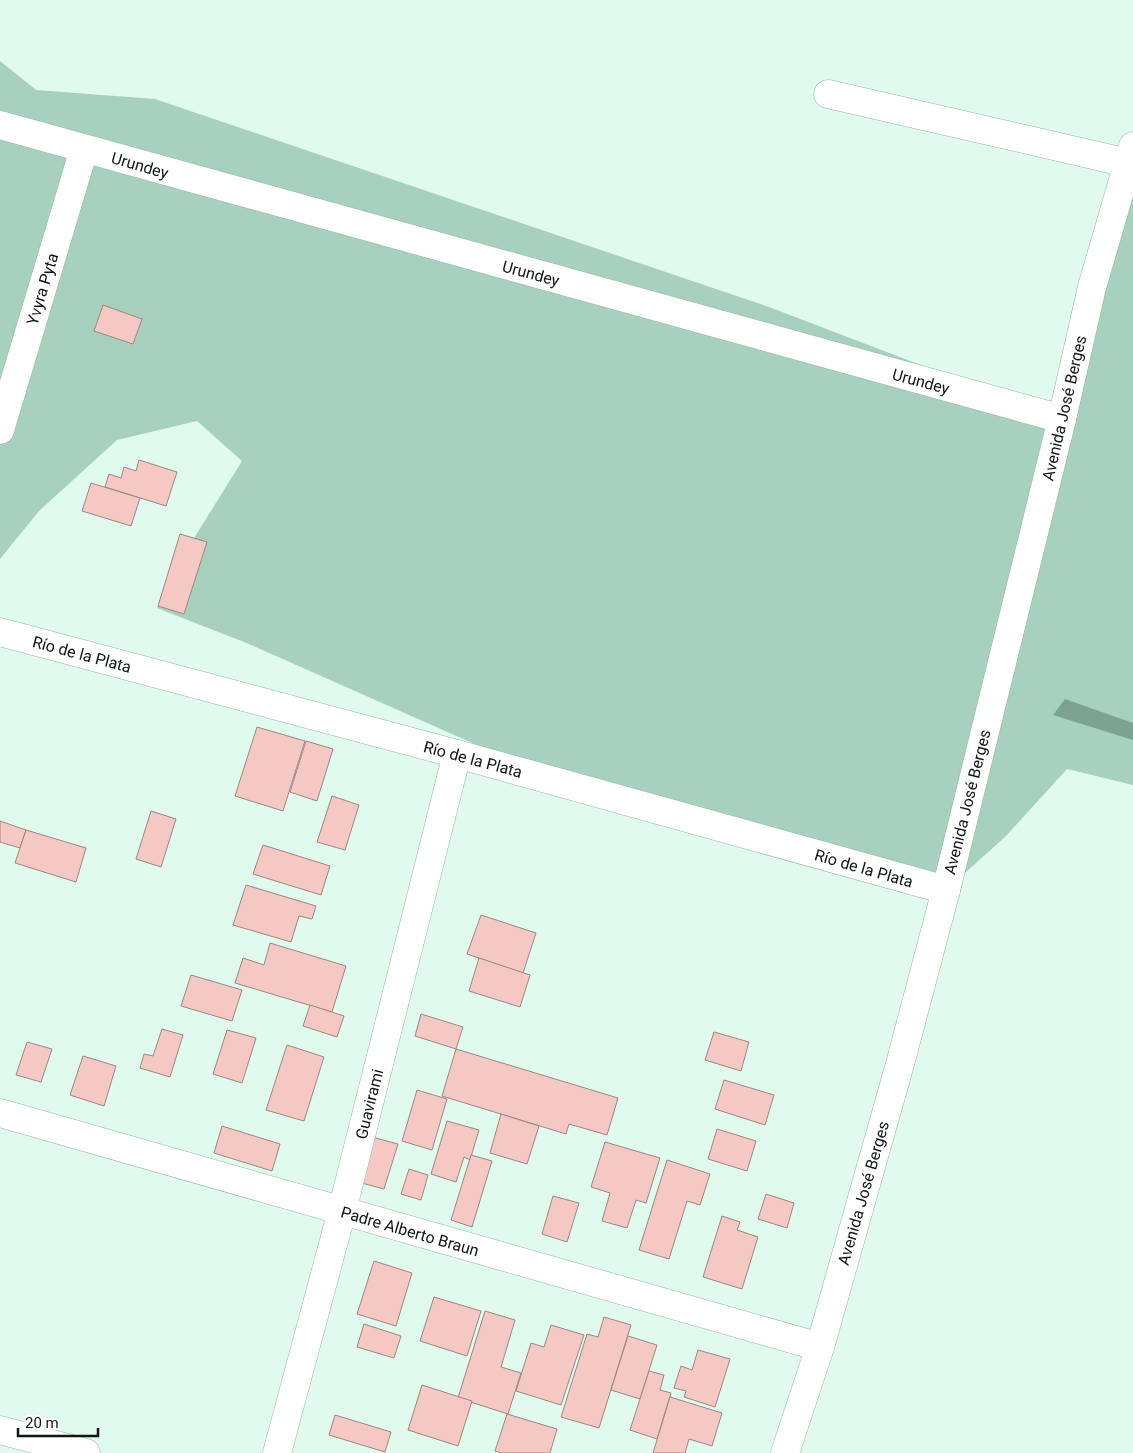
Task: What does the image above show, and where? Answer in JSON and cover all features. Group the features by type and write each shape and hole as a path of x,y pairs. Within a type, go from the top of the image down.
{"street":[{"path":"828,94 1130,155"},
{"name":"Urundey","path":"0,125 1062,420"},
{"name":"Yvyra Pyta","path":"0,430 84,149"},
{"name":"Avenida José Berges","path":"785,1453 820,1347 900,1064 946,890 1062,420 1092,287 1130,155"},
{"name":"Río de la Plata","path":"0,632 457,754 946,890"},
{"name":"Guavirami","path":"277,1453 342,1211 457,754"},
{"name":"Padre Alberto Braun","path":"0,1113 820,1347"},
{"path":"0,1430 86,1453"}],"shaded area":[{"path":"0,61 36,90 155,99 769,307 1062,419 1070,415 1133,194 1133,785 1067,769 1006,836 946,890 565,784 249,644 157,608 168,580 242,461 197,421 117,440 39,511 0,559"},
{"path":"1065,699 1133,723 1133,740 1053,715"}],"building":[{"path":"103,305 142,319 133,344 94,331"},
{"path":"139,460 177,472 166,506 105,487 109,474 121,478 124,467 136,471"},
{"path":"91,483 140,498 131,526 82,511"},
{"path":"180,534 207,542 184,614 158,606"},
{"path":"257,727 305,741 283,811 235,796"},
{"path":"306,741 333,749 317,801 290,792"},
{"path":"332,796 359,805 345,850 317,842"},
{"path":"151,811 176,819 161,867 136,859"},
{"path":"0,821 26,830 20,848 0,842"},
{"path":"26,830 86,848 76,882 15,863"},
{"path":"263,845 330,866 321,895 253,874"},
{"path":"246,885 316,906 312,919 299,916 291,942 233,925"},
{"path":"481,915 536,933 523,973 467,954"},
{"path":"270,943 346,966 332,1012 235,983 243,958 264,965"},
{"path":"479,958 530,975 520,1007 469,991"},
{"path":"191,975 242,990 232,1021 181,1006"},
{"path":"310,1005 344,1016 337,1037 303,1026"},
{"path":"421,1014 463,1027 456,1049 415,1036"},
{"path":"162,1029 183,1035 170,1077 140,1068 144,1054 153,1056"},
{"path":"227,1030 256,1038 242,1083 213,1074"},
{"path":"714,1032 749,1042 741,1071 705,1060"},
{"path":"27,1042 52,1049 41,1082 16,1075"},
{"path":"287,1045 324,1057 304,1121 266,1110"},
{"path":"456,1049 618,1098 607,1135 569,1124 566,1134 442,1096"},
{"path":"83,1056 116,1066 104,1106 70,1095"},
{"path":"724,1080 774,1095 765,1125 715,1109"},
{"path":"417,1090 447,1099 432,1150 402,1141"},
{"path":"501,1114 539,1126 527,1164 490,1153"},
{"path":"447,1121 479,1130 470,1160 464,1157 456,1182 431,1174"},
{"path":"222,1126 280,1144 272,1171 214,1153"},
{"path":"717,1129 756,1141 747,1171 708,1159"},
{"path":"372,1137 398,1144 384,1189 358,1182"},
{"path":"605,1142 660,1158 646,1203 636,1200 627,1228 602,1221 610,1193 591,1187"},
{"path":"471,1155 492,1161 472,1227 451,1220"},
{"path":"667,1160 710,1174 700,1205 687,1201 669,1259 639,1250"},
{"path":"409,1169 428,1175 421,1200 401,1194"},
{"path":"766,1194 794,1203 787,1228 758,1219"},
{"path":"553,1196 579,1203 567,1242 542,1234"},
{"path":"722,1216 740,1222 737,1230 758,1237 742,1289 703,1277"},
{"path":"374,1261 412,1273 396,1326 357,1314"},
{"path":"434,1297 481,1311 467,1356 420,1341"},
{"path":"485,1311 515,1320 501,1367 521,1373 508,1414 458,1398"},
{"path":"604,1317 631,1325 599,1428 561,1417 587,1334 598,1337"},
{"path":"364,1324 401,1336 394,1358 357,1347"},
{"path":"551,1325 584,1335 561,1405 516,1391 531,1343 544,1347"},
{"path":"628,1336 657,1345 640,1399 611,1390"},
{"path":"698,1350 730,1359 715,1407 684,1397 686,1391 674,1388 681,1366 692,1370"},
{"path":"649,1371 664,1375 660,1390 671,1393 657,1439 630,1430"},
{"path":"422,1385 472,1401 458,1446 408,1430"},
{"path":"670,1397 722,1413 712,1446 689,1439 685,1453 653,1453"},
{"path":"507,1414 557,1429 550,1453 501,1453 495,1451"},
{"path":"335,1415 391,1432 385,1452 329,1435"}]}
